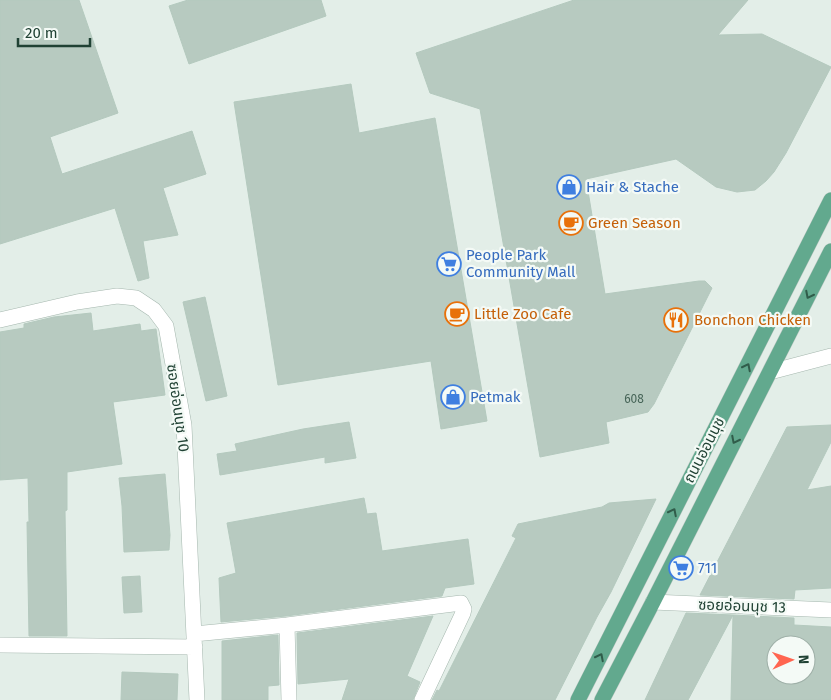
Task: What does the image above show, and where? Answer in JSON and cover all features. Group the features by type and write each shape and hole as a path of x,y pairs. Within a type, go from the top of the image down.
{"main road":[{"name":"ถนนอ่อนนุช","path":"578,700 831,200"},
{"name":"ถนนอ่อนนุช","path":"602,700 831,251"}],"street":[{"name":"ซอยอ่อนนุช 10","path":"0,320 77,302 117,296 136,298 154,310 166,326 184,425 197,700"},
{"path":"770,372 831,356"},
{"name":"ซอยอ่อนนุช 13","path":"653,602 831,610"},
{"path":"0,645 195,640 287,625 462,603 463,613 422,700"},
{"path":"287,625 289,700"}],"building":[{"path":"0,0 79,0 118,113 50,137 62,174 192,131 206,174 163,188 178,235 143,241 149,278 138,281 115,208 0,244"},
{"path":"188,0 321,0 326,16 189,64 169,6"},
{"path":"574,0 748,0 718,35 762,34 831,67 786,153 774,172 755,190 737,192 716,187 676,159 586,179 605,294 699,281 705,281 712,288 654,404 648,412 606,422 609,443 540,457 480,109 430,93 416,53"},
{"path":"351,84 359,133 435,118 487,421 441,429 431,361 278,385 234,102"},
{"path":"205,297 227,396 206,401 183,302"},
{"path":"91,313 93,331 140,324 141,331 156,329 165,395 113,402 122,464 67,472 67,510 65,511 67,636 29,636 28,478 0,480 0,332 24,328 24,324 54,317"},
{"path":"349,422 356,458 325,463 325,457 220,475 217,454 237,451 235,444 303,429"},
{"path":"831,425 831,442 807,490 831,486 831,588 795,590 794,599 700,595 787,427"},
{"path":"165,474 170,535 169,550 124,552 119,478"},
{"path":"364,498 367,514 376,513 382,551 468,539 474,584 445,588 442,596 286,616 221,622 219,578 236,573 227,523"},
{"path":"656,499 611,592 555,700 432,700 437,690 439,691 516,538 512,536 518,524 602,507 609,503"},
{"path":"140,576 142,612 124,613 122,577"},
{"path":"686,613 733,615 688,700 645,700"},
{"path":"733,615 794,618 794,625 831,627 831,700 731,700"},
{"path":"433,616 407,676 420,682 413,700 342,700 349,679 298,684 297,633"},
{"path":"278,635 279,685 268,686 268,700 222,700 222,641"},
{"path":"122,672 178,674 177,700 121,700"}],"place":[{"name":"Hair & Stache","path":"569,187"},
{"name":"Green Season","path":"571,223"},
{"name":"People Park Community Mall","path":"449,264"},
{"name":"Little Zoo Cafe","path":"457,314"},
{"name":"Bonchon Chicken","path":"676,320"},
{"name":"Petmak","path":"453,397"},
{"name":"711","path":"681,568"}]}
